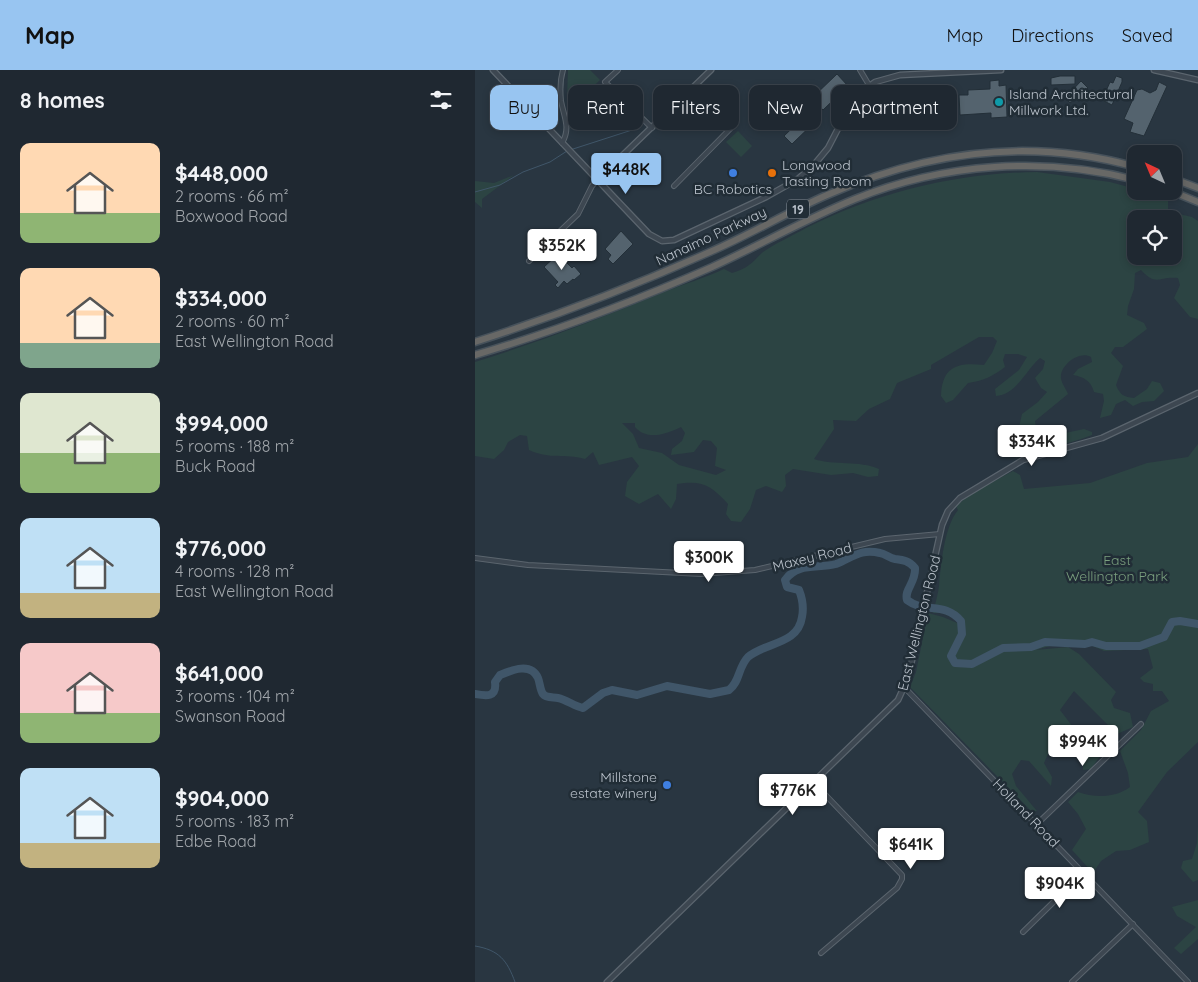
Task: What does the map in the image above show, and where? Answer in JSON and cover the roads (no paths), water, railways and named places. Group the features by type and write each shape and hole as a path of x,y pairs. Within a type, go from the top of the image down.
{"highway":[{"name":"Nanaimo Parkway","path":"475,342 557,315 693,260 825,195 870,176 917,163 963,154 1009,150 1053,152 1103,158 1127,165"},
{"name":"Nanaimo Parkway","path":"475,355 552,330 657,291 854,199 900,183 936,174 999,167 1033,166 1091,171 1127,178"},
{"path":"1183,182 1198,188"},
{"path":"1183,196 1198,202"},
{"path":"475,338 535,318 557,315"},
{"path":"475,359 533,340 552,330"}],"street":[{"path":"493,70 653,237 662,241 674,240 766,197 797,179 813,166 827,148 837,130"},
{"path":"563,70 561,101 568,126 567,136 563,143"},
{"path":"529,261 578,214 597,180 652,128 605,82 618,70"},
{"path":"696,85 711,70"},
{"path":"860,70 869,85 892,76 1001,70"},
{"path":"1154,70 1198,80"},
{"path":"674,186 729,130"},
{"name":"East Wellington Road","path":"607,982 898,700 905,688 940,534 948,511 960,498 1023,460 1098,440 1198,394"},
{"name":"Maxey Road","path":"475,558 566,567 711,574 773,566 885,539 940,534"},
{"name":"Holland Road","path":"905,688 1189,982"},
{"path":"1037,824 1141,724"},
{"path":"814,783 902,875 897,888 821,953"},
{"path":"1023,932 1083,873"},
{"path":"1072,982 1133,924"}],"waterway":[{"path":"570,150 632,130"},
{"path":"475,192 500,185 523,172 550,162 567,151"},
{"path":"475,694 490,695 494,691 495,682 500,675 521,669 531,670 535,673 544,695 558,698 583,708 603,693 612,690 637,695 667,686 710,694 729,690 733,687 742,665 748,657 763,648 788,638 799,626 803,613 802,600 799,590 787,587 785,580 790,574 802,568 836,564 857,554 867,552 882,554 911,564 915,568 915,573 907,592 907,600 921,606 948,611 961,621 962,634 951,656 955,663 972,664 1003,648 1031,647 1045,642 1085,644 1092,642 1106,646 1140,646 1164,637 1172,622 1180,621 1198,624"},
{"path":"475,946 490,950 501,957 509,968 515,982"}],"place":[{"name":"Island Architectural Millwork Ltd.","path":"999,102"},
{"name":"BC Robotics","path":"733,173"},
{"name":"Longwood Tasting Room","path":"772,173"},
{"name":"Millstone estate winery","path":"667,785"}],"park label":[{"name":"East Wellington Park","path":"1117,568"}]}
